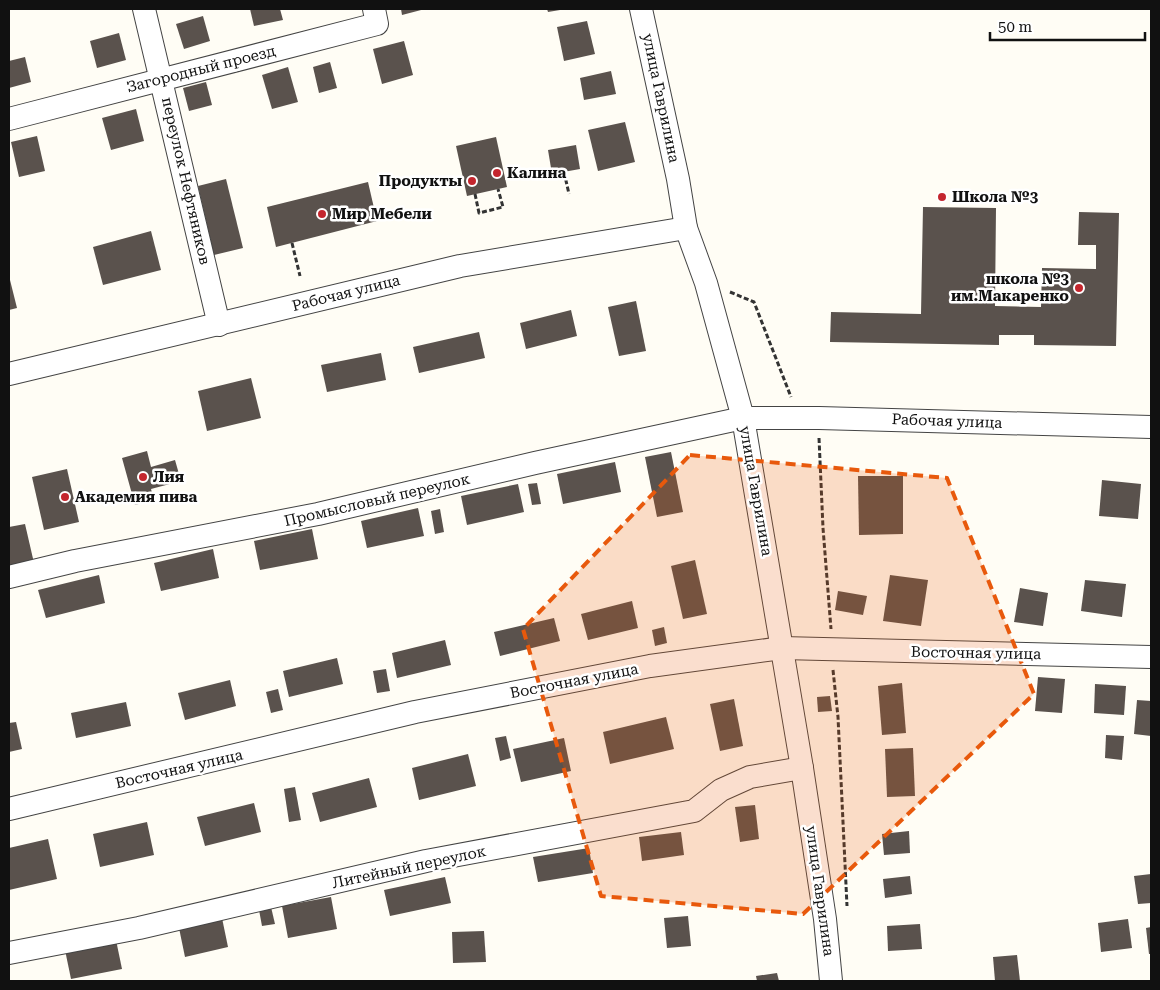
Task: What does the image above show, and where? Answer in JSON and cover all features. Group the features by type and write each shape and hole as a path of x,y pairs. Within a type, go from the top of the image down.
{"street":[{"name":"переулок Нефтяников","path":"144,9 219,324"},
{"name":"Загородный проезд","path":"9,119 377,24 374,9"},
{"name":"улица Гаврилина","path":"641,9 678,179 686,228 706,284 743,418 802,768 825,919 831,981"},
{"name":"Рабочая улица","path":"9,374 460,266 686,228"},
{"name":"Рабочая улица","path":"743,418 819,418 1151,427"},
{"name":"Промысловый переулок","path":"9,577 75,561 318,514 545,461 743,418"},
{"name":"Восточная улица","path":"9,809 415,712 650,666 782,648 1151,657"},
{"name":"Литейный переулок","path":"9,953 139,928 426,861 694,811 721,790 750,776 802,768"}],"path":[{"path":"564,172 569,194"},
{"path":"475,194 479,213 503,207 498,189"},
{"path":"292,243 300,276"},
{"path":"706,284 754,302 789,396"},
{"path":"819,418 823,528 833,650 847,915"}],"highlighted area":[{"path":"690,455 947,478 1034,694 803,914 601,896 523,629"}],"building":[{"path":"250,9 280,9 283,20 254,26"},
{"path":"401,9 425,9 402,15"},
{"path":"547,9 560,9 560,10 548,12"},
{"path":"203,16 210,41 184,49 176,24"},
{"path":"587,21 595,54 564,61 557,27"},
{"path":"119,33 126,60 97,68 90,41"},
{"path":"404,41 413,75 382,84 373,49"},
{"path":"25,57 31,82 9,88 9,61"},
{"path":"330,62 337,88 319,93 313,67"},
{"path":"288,67 298,102 272,109 262,75"},
{"path":"611,71 616,94 584,100 580,78"},
{"path":"206,82 212,105 189,111 183,88"},
{"path":"136,109 144,141 111,150 102,118"},
{"path":"625,122 635,162 598,171 588,130"},
{"path":"37,136 45,171 19,177 11,142"},
{"path":"496,137 507,187 467,196 456,146"},
{"path":"576,145 580,169 552,174 548,150"},
{"path":"226,179 243,248 214,255 198,186"},
{"name":"Мир Мебели","path":"368,182 377,221 276,247 267,207"},
{"name":"школа №3 им.Макаренко","path":"923,207 996,208 995,306 1041,307 1042,268 1096,269 1096,245 1078,245 1079,212 1119,213 1116,346 1034,345 1034,335 999,335 999,345 830,342 831,312 921,314"},
{"path":"151,231 161,270 103,285 93,247"},
{"path":"9,276 17,308 9,310"},
{"path":"636,301 646,351 619,356 608,307"},
{"path":"571,310 577,336 526,349 520,323"},
{"path":"479,332 485,358 419,373 413,347"},
{"path":"381,353 386,380 327,392 321,365"},
{"path":"251,378 261,418 207,431 198,391"},
{"path":"147,451 151,467 175,460 181,481 151,489 154,500 135,505 122,458"},
{"path":"671,452 683,512 657,517 645,457"},
{"path":"615,462 621,492 563,504 557,474"},
{"path":"67,469 79,522 44,530 32,477"},
{"path":"858,476 903,476 903,534 859,535"},
{"path":"1102,480 1141,484 1138,519 1099,516"},
{"path":"537,483 541,504 532,505 528,484"},
{"path":"518,484 524,512 467,525 461,496"},
{"path":"418,508 424,536 367,548 361,521"},
{"path":"440,509 444,532 435,534 431,511"},
{"path":"25,524 34,563 9,568 9,527"},
{"path":"312,529 318,559 260,570 254,541"},
{"path":"213,549 219,578 161,591 154,563"},
{"path":"695,560 707,614 683,619 671,566"},
{"path":"99,575 105,603 46,618 38,590"},
{"path":"890,575 928,580 921,626 883,621"},
{"path":"1085,580 1126,584 1122,617 1081,611"},
{"path":"1020,588 1048,593 1043,626 1014,622"},
{"path":"838,591 867,596 863,615 835,610"},
{"path":"632,601 638,628 588,640 581,614"},
{"path":"554,618 560,641 500,656 494,632"},
{"path":"664,627 667,643 655,646 652,630"},
{"path":"445,640 451,665 397,678 392,653"},
{"path":"337,658 343,684 289,697 283,671"},
{"path":"386,669 390,691 377,693 373,671"},
{"path":"1038,677 1065,679 1062,713 1035,711"},
{"path":"230,680 236,706 185,720 178,693"},
{"path":"902,683 906,733 882,735 878,686"},
{"path":"1095,684 1126,686 1124,715 1094,713"},
{"path":"278,689 283,710 271,713 266,692"},
{"path":"830,696 832,711 818,712 817,697"},
{"path":"734,699 743,746 720,751 710,704"},
{"path":"1137,700 1151,701 1151,736 1134,734"},
{"path":"126,702 131,726 76,738 71,713"},
{"path":"666,717 674,749 610,764 603,732"},
{"path":"16,722 22,749 9,752 9,723"},
{"path":"1106,735 1124,736 1122,760 1105,758"},
{"path":"506,736 511,758 500,761 495,738"},
{"path":"564,738 571,771 521,782 513,749"},
{"path":"913,748 915,796 887,797 885,749"},
{"path":"468,754 476,786 419,800 412,768"},
{"path":"369,778 377,807 320,822 312,793"},
{"path":"295,787 301,820 289,822 284,789"},
{"path":"254,803 261,832 205,846 197,817"},
{"path":"755,805 759,839 740,842 735,807"},
{"path":"147,822 154,855 100,867 93,834"},
{"path":"909,831 910,853 884,855 882,834"},
{"path":"681,832 684,855 642,861 639,837"},
{"path":"48,839 57,879 9,890 9,848"},
{"path":"589,848 593,873 538,882 533,857"},
{"path":"1151,874 1151,903 1138,904 1134,876"},
{"path":"910,876 912,894 885,898 883,879"},
{"path":"445,877 451,903 390,916 384,890"},
{"path":"331,897 337,929 288,938 282,906"},
{"path":"271,907 275,924 262,926 259,910"},
{"path":"688,916 691,946 667,948 664,918"},
{"path":"222,918 228,947 185,957 179,928"},
{"path":"1128,919 1132,948 1101,952 1098,923"},
{"path":"920,924 922,949 888,951 887,926"},
{"path":"1151,927 1151,954 1149,954 1146,928"},
{"path":"484,931 486,962 453,963 452,932"},
{"path":"116,940 122,969 71,979 65,950"},
{"path":"1017,955 1020,981 995,981 993,957"},
{"path":"777,973 779,981 757,981 756,976"}],"place":[{"name":"Калина","path":"497,173"},
{"name":"Продукты","path":"472,181"},
{"name":"Школа №3","path":"942,197"},
{"name":"Мир Мебели","path":"322,214"},
{"name":"школа №3 им.Макаренко","path":"1079,288"},
{"name":"Лия","path":"143,477"},
{"name":"Академия пива","path":"65,497"}]}
